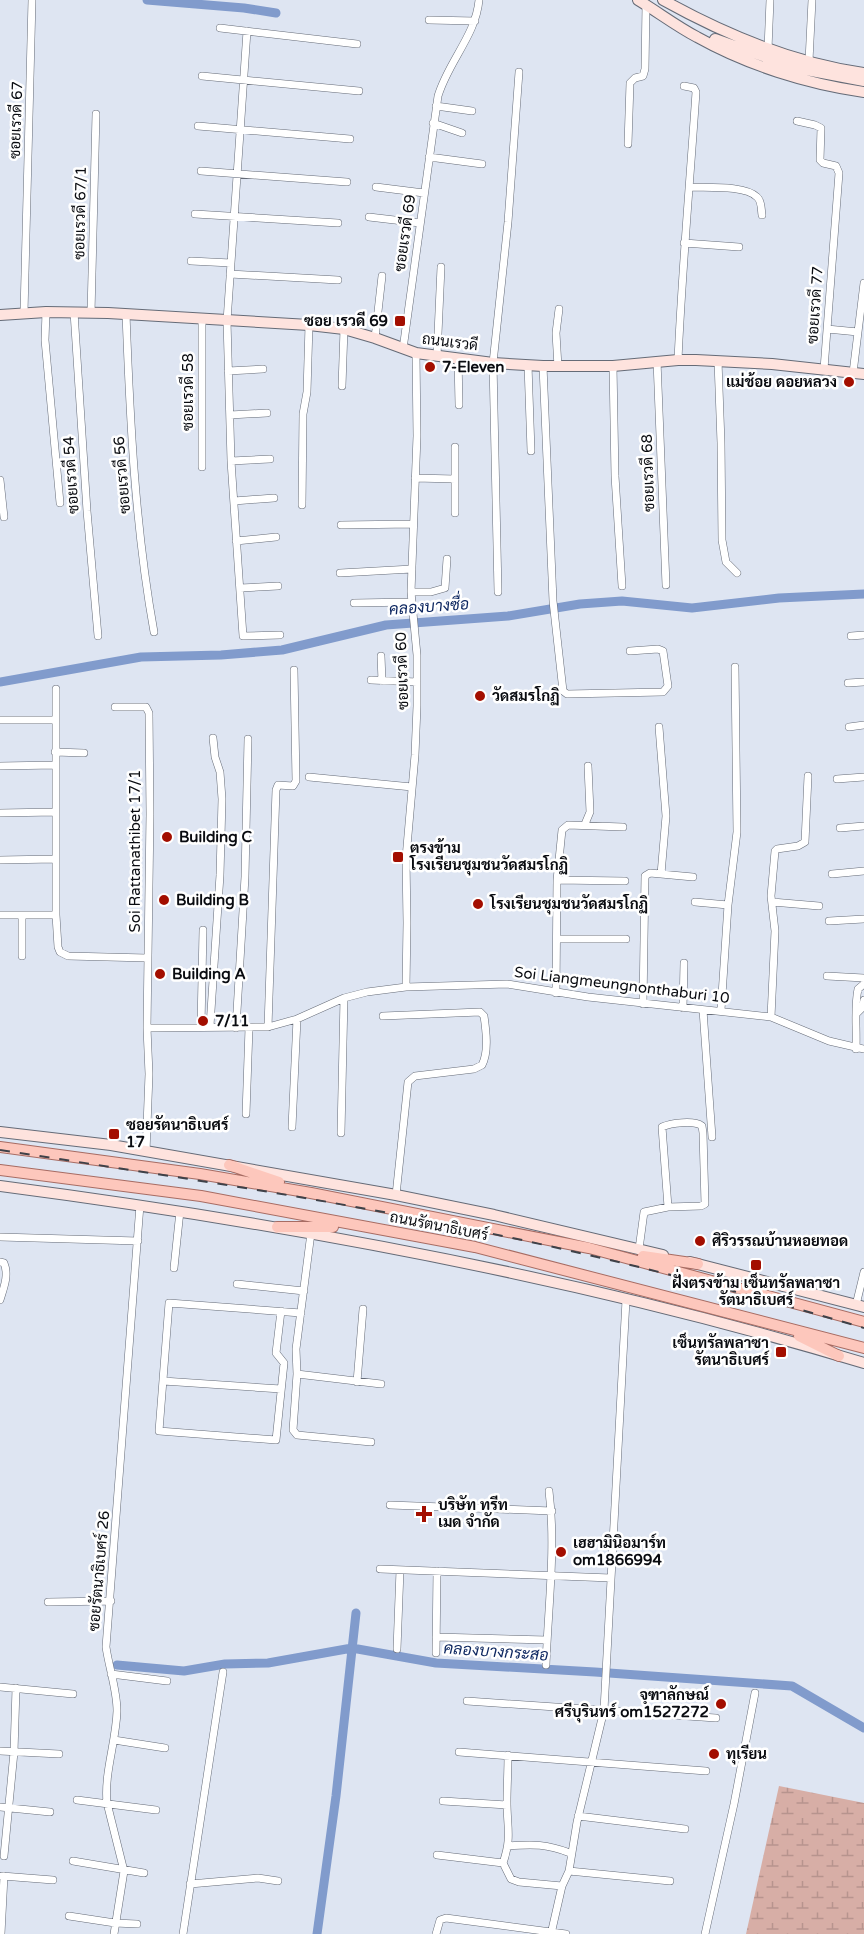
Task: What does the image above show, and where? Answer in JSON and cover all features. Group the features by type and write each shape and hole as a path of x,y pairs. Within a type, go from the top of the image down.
{"main road":[{"path":"663,0 713,27 768,49 864,73"},
{"path":"642,3 697,37 729,53 770,69 864,92"},
{"path":"676,24 796,68 864,81"},
{"name":"ถนนเรวดี","path":"0,315 74,312 309,325 344,329 416,353 493,363 558,367 613,366 678,360 718,361 859,373"},
{"name":"ถนนรัตนาธิเบศร์","path":"0,1132 111,1145 396,1195 639,1249 860,1306"},
{"name":"ถนนรัตนาธิเบศร์","path":"0,1147 200,1174 311,1193 589,1248 864,1322"},
{"path":"229,1165 311,1193"},
{"name":"ถนนรัตนาธิเบศร์","path":"0,1170 201,1196 475,1247 864,1348"},
{"name":"ถนนรัตนาธิเบศร์","path":"0,1185 277,1227 452,1261 626,1300 864,1363"},
{"path":"277,1227 358,1226"},
{"path":"589,1248 698,1264"},
{"path":"777,1325 839,1356"}],"street":[{"name":"ซอยเรวดี 67","path":"24,313 32,0"},
{"name":"ซอยเรวดี 69","path":"403,349 439,90 475,21 479,0"},
{"path":"768,49 770,0"},
{"path":"809,61 812,0"},
{"path":"628,144 630,83 644,72 642,3"},
{"path":"429,20 475,21"},
{"path":"220,28 357,44"},
{"path":"247,31 227,321 231,462 243,636 280,634"},
{"path":"498,592 493,363 508,222 519,72"},
{"path":"202,76 359,91"},
{"path":"678,360 684,243 696,92 694,88 684,86"},
{"path":"436,106 472,111"},
{"name":"ซอยเรวดี 67/1","path":"91,313 96,114"},
{"name":"ซอยเรวดี 77","path":"797,121 815,124 821,128 820,160 823,163 834,164 838,170 824,369"},
{"path":"433,122 462,133"},
{"path":"198,126 350,139"},
{"path":"429,157 482,164"},
{"path":"201,171 347,182"},
{"path":"376,187 424,193"},
{"path":"690,188 742,190 758,197 762,215"},
{"path":"195,214 338,223"},
{"path":"369,217 420,224"},
{"path":"684,243 739,247"},
{"path":"191,261 231,263"},
{"path":"437,356 441,267"},
{"path":"230,274 338,280"},
{"path":"375,338 382,276"},
{"path":"859,373 858,332 864,283"},
{"path":"558,367 556,333 559,309"},
{"path":"46,312 45,340 60,503"},
{"name":"ซอยเรวดี 54","path":"74,312 98,636"},
{"name":"ซอยเรวดี 56","path":"126,314 132,453 154,632"},
{"name":"ซอยเรวดี 58","path":"202,318 202,467"},
{"path":"302,505 303,414 307,392 309,325"},
{"path":"827,328 858,332"},
{"path":"342,386 344,329"},
{"name":"ซอยเรวดี 60","path":"406,987 406,858 417,682 411,592 417,419 416,353"},
{"path":"458,358 459,405"},
{"name":"ซอยเรวดี 68","path":"657,361 666,585"},
{"path":"718,361 722,540 726,562 737,573"},
{"path":"528,365 531,451"},
{"path":"543,366 553,601 562,689 567,694 663,692 666,690 668,686 663,651 658,649 630,651"},
{"path":"613,366 615,476 622,586"},
{"path":"228,371 263,369"},
{"path":"230,415 267,413"},
{"path":"454,447 455,513"},
{"path":"231,462 270,459"},
{"path":"415,478 454,479"},
{"path":"0,480 4,517"},
{"path":"234,501 274,498"},
{"path":"341,525 413,524"},
{"path":"236,541 276,537"},
{"path":"411,592 431,592 445,588 447,559"},
{"path":"340,573 412,568"},
{"path":"240,588 278,586"},
{"path":"354,603 412,602"},
{"path":"851,636 864,634"},
{"path":"381,656 382,681"},
{"path":"721,1011 728,905 737,832 735,667"},
{"path":"267,1027 276,790 278,785 293,786 296,781 294,670"},
{"path":"371,680 417,682"},
{"path":"848,683 864,682"},
{"path":"56,689 55,859 58,947 68,956 147,957"},
{"name":"Soi Rattanathibet 17/1","path":"115,707 146,707 149,713 147,1028"},
{"path":"0,720 55,720"},
{"path":"849,727 864,725"},
{"path":"659,727 666,816 661,874"},
{"path":"210,1026 222,810 220,772 215,757 213,738"},
{"path":"236,1028 245,877 248,739"},
{"path":"55,752 84,753"},
{"path":"0,766 55,765"},
{"path":"585,824 590,812 588,766"},
{"path":"771,1017 775,931 772,902 774,851 798,846 805,842 808,776"},
{"path":"309,777 412,787"},
{"path":"837,779 864,777"},
{"path":"0,813 55,812"},
{"path":"556,993 557,880 562,828 568,825 585,824 623,827"},
{"path":"840,828 864,826"},
{"path":"0,860 55,859"},
{"path":"832,874 864,871"},
{"path":"644,1004 645,876 650,873 693,877"},
{"path":"557,880 625,882"},
{"path":"695,902 728,905"},
{"path":"772,902 819,906"},
{"path":"0,915 56,915"},
{"path":"22,915 22,956"},
{"path":"829,921 864,919"},
{"path":"201,1026 203,930"},
{"path":"557,939 626,939"},
{"path":"683,1008 684,963"},
{"path":"827,976 864,978"},
{"name":"Soi Liangmeungnonthaburi 10","path":"147,1028 267,1027 297,1019 344,998 367,992 406,987 507,984 556,993 644,1004 771,1017 830,1041 860,1049"},
{"path":"860,1049 855,1005 858,989 864,984"},
{"path":"341,1133 344,998"},
{"path":"857,1012 862,1008 864,1000"},
{"path":"703,1010 712,1137"},
{"path":"383,1016 480,1012 484,1016 485,1024 485,1058 482,1065 474,1069 415,1076 408,1082 396,1195"},
{"path":"292,1127 297,1019"},
{"path":"146,1152 147,1028"},
{"path":"246,1114 249,1028"},
{"path":"639,1249 645,1212 668,1207 705,1204 703,1133 702,1126 697,1123 662,1126 668,1207"},
{"name":"ซอยรัตนาธิเบศร์ 26","path":"114,1934 124,1871 106,1792 117,1708 106,1647 140,1205"},
{"path":"174,1268 180,1211"},
{"path":"311,1233 296,1350 297,1374 293,1430 297,1435 371,1442"},
{"path":"0,1237 138,1241"},
{"path":"0,1262 4,1263 6,1268 6,1279 0,1300"},
{"path":"860,1306 864,1272"},
{"path":"237,1284 304,1291"},
{"path":"552,1933 562,1886 569,1870 570,1853 578,1816 604,1710 626,1300"},
{"path":"281,1311 276,1353 284,1363 276,1440 159,1431 169,1303 302,1312"},
{"path":"357,1382 363,1309"},
{"path":"297,1374 381,1384"},
{"path":"163,1381 281,1389"},
{"path":"546,1665 551,1576 552,1511 549,1491"},
{"path":"390,1505 552,1511"},
{"path":"380,1569 611,1578"},
{"path":"397,1649 400,1570"},
{"path":"436,1653 437,1571"},
{"path":"48,1602 111,1601"},
{"path":"436,1637 547,1640"},
{"path":"183,1934 223,1672"},
{"path":"111,1674 167,1681"},
{"path":"0,1687 73,1694"},
{"path":"4,1856 4,1807 14,1752 16,1688"},
{"path":"705,1934 734,1804 754,1693"},
{"path":"467,1701 716,1718"},
{"path":"114,1740 165,1748"},
{"path":"0,1751 59,1754"},
{"path":"459,1752 706,1771"},
{"path":"508,1755 508,1846 502,1863 511,1879 519,1882 562,1886"},
{"path":"77,1800 156,1810"},
{"path":"443,1801 507,1805"},
{"path":"4,1807 50,1812"},
{"path":"578,1816 685,1830"},
{"path":"508,1846 527,1844 552,1846 570,1853"},
{"path":"437,1855 502,1863"},
{"path":"73,1861 144,1873"},
{"path":"569,1870 670,1881"},
{"path":"1,1934 2,1876 53,1880"},
{"path":"190,1884 258,1878 278,1881"},
{"path":"69,1916 137,1924"},
{"path":"436,1934 440,1920 446,1918 566,1934"}],"green space":[{"path":"779,1786 864,1803 864,1934 746,1934"}],"waterway":[{"path":"147,0 276,13"},
{"name":"คลองบางซื่อ","path":"0,682 141,657 221,655 282,650 386,625 508,616 580,604 622,601 692,608 779,598 864,594"},
{"path":"317,1934 336,1796 356,1613"},
{"name":"คลองบางกระสอ","path":"117,1665 184,1671 225,1664 268,1663 352,1648 436,1663 792,1686 864,1728"}],"railway":[{"path":"0,1150 406,1216 665,1273 864,1328"}],"place":[{"name":"ซอย เรวดี 69","path":"400,321"},
{"name":"7-Eleven","path":"430,367"},
{"name":"แม่ช้อย ดอยหลวง","path":"849,382"},
{"name":"วัดสมรโกฏิ","path":"480,696"},
{"name":"Building C","path":"167,837"},
{"name":"ตรงข้าม โรงเรียนชุมชนวัดสมรโกฏิ","path":"398,857"},
{"name":"Building B","path":"164,900"},
{"name":"โรงเรียนชุมชนวัดสมรโกฏิ","path":"478,904"},
{"name":"Building A","path":"160,974"},
{"name":"7/11","path":"203,1021"},
{"name":"ซอยรัตนาธิเบศร์ 17","path":"114,1134"},
{"name":"ศิริวรรณบ้านหอยทอด","path":"700,1241"},
{"name":"ฝั่งตรงข้าม เซ็นทรัลพลาซา รัตนาธิเบศร์","path":"756,1265"},
{"name":"เซ็นทรัลพลาซา รัตนาธิเบศร์","path":"781,1352"},
{"name":"บริษัท ทรีท เมด จำกัด","path":"424,1514"},
{"name":"เฮฮามินิอมาร์ท om1866994","path":"561,1552"},
{"name":"จุฑาลักษณ์ ศรีบุรินทร์ om1527272","path":"721,1704"},
{"name":"ทุเรียน","path":"714,1754"}]}
